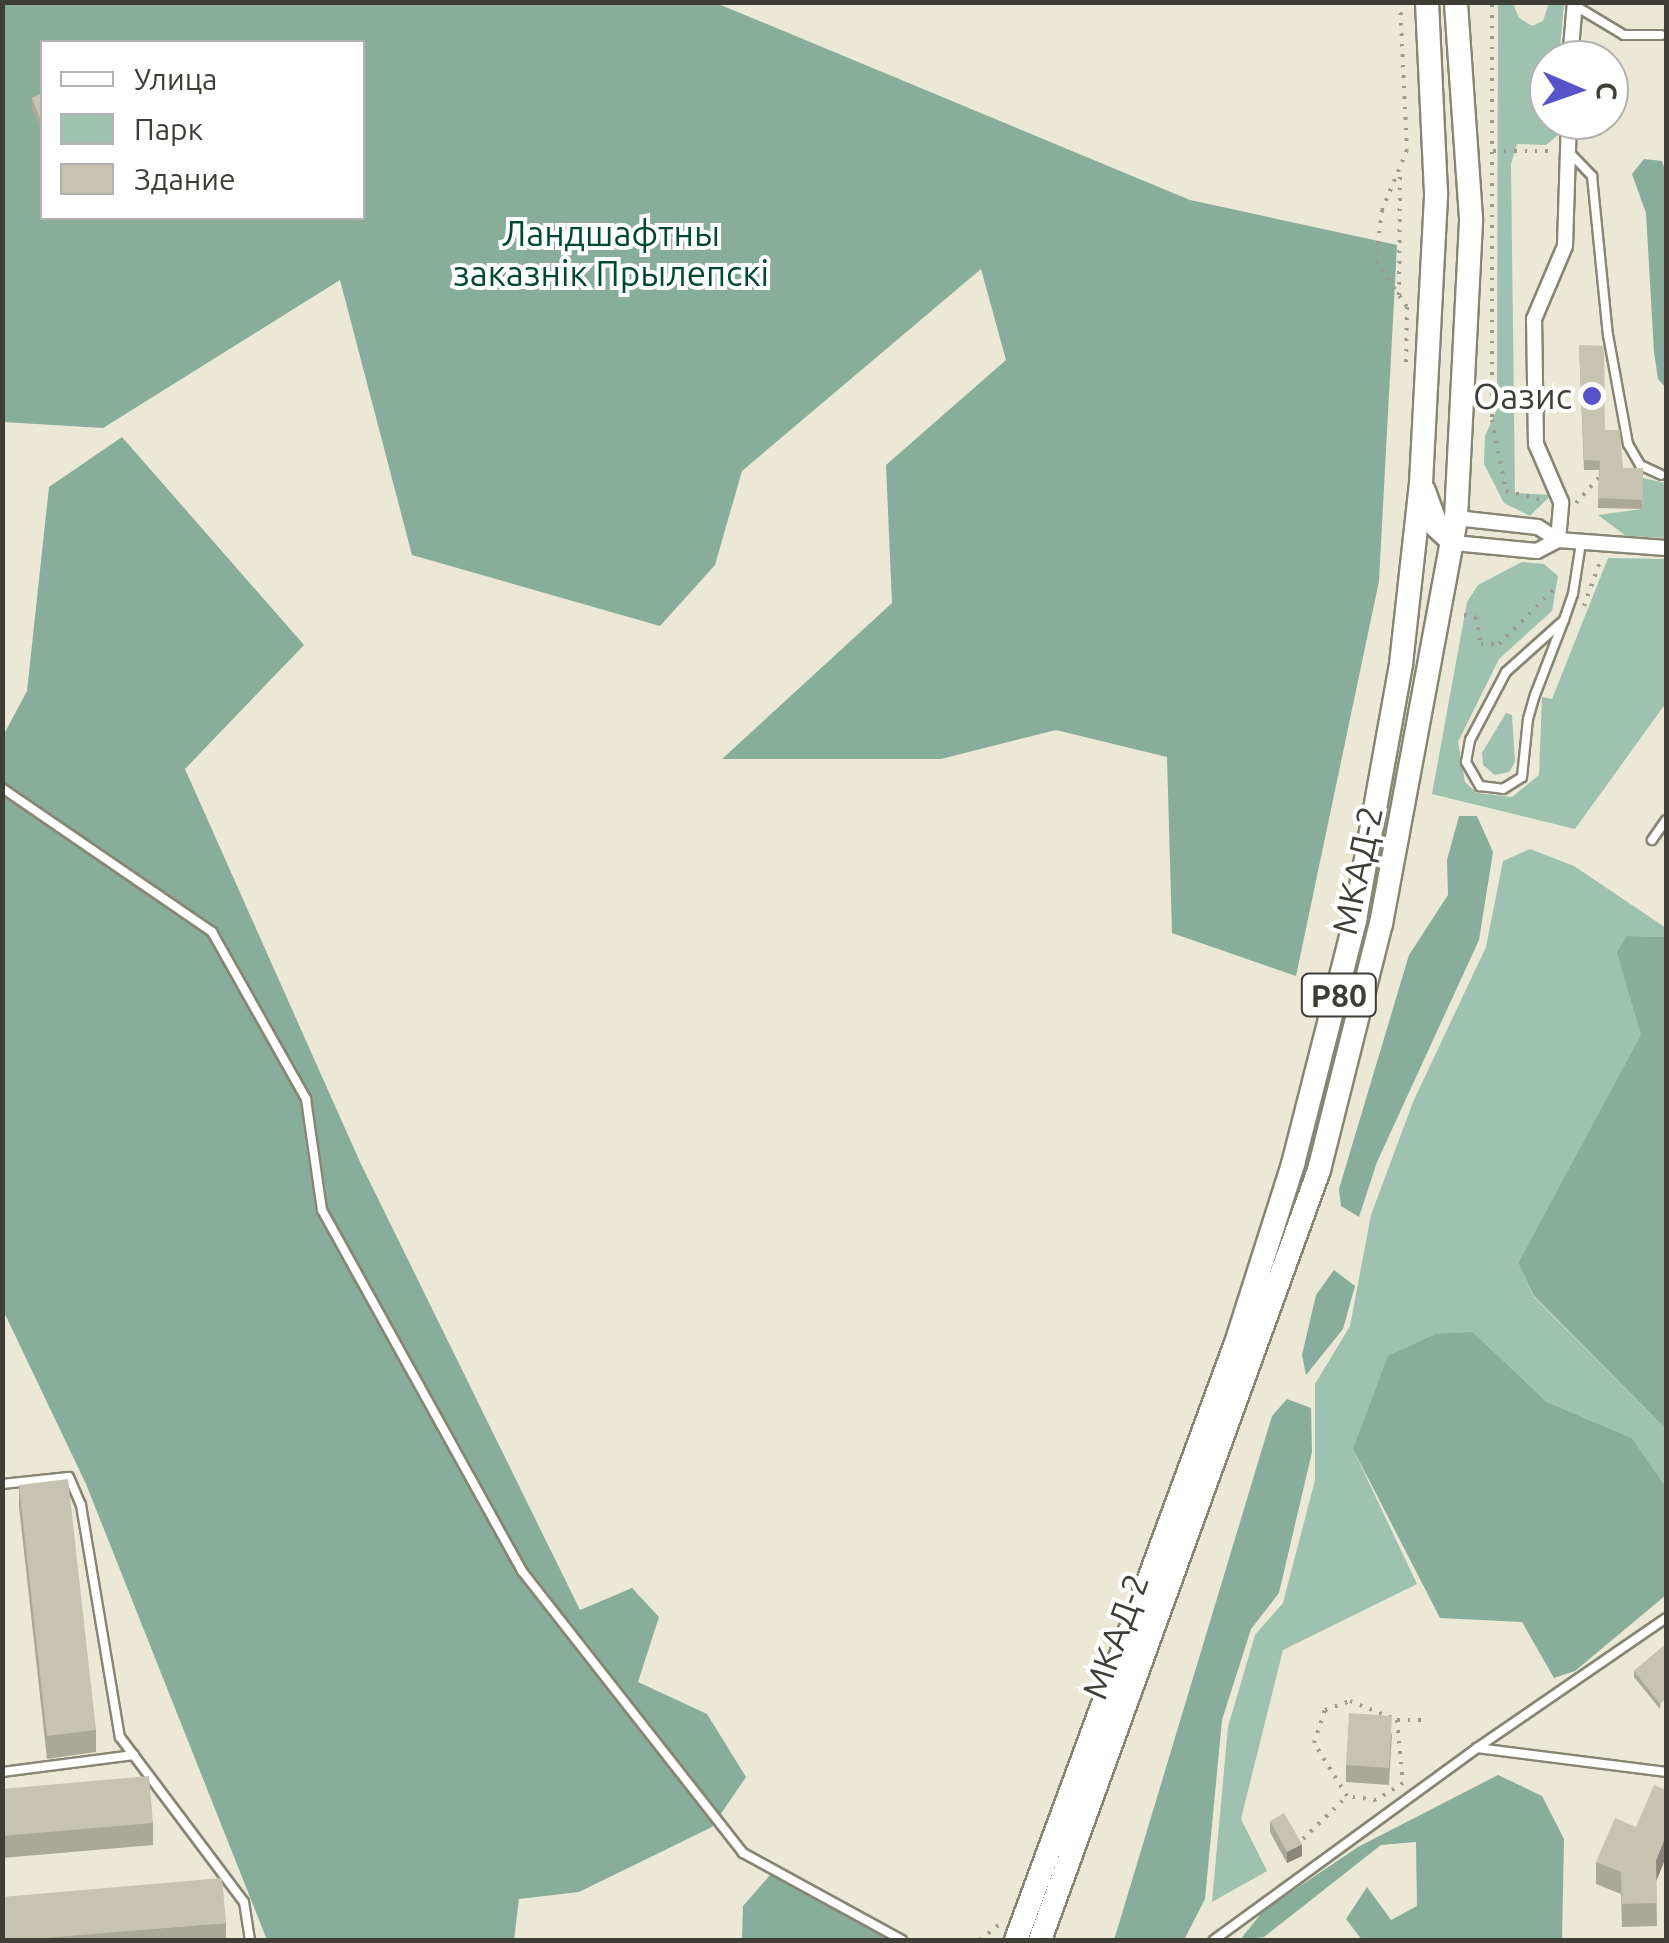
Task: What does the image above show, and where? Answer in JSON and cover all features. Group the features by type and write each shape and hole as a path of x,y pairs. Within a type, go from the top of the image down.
{"highway":[{"name":"Р80","path":"1010,1930 1236,1343 1293,1164 1355,920 1414,564 1421,483 1436,193 1428,2"},
{"name":"МКАД-2","path":"1040,1940 1319,1170 1382,924 1449,529 1471,218 1456,2"},
{"path":"1414,564 1449,529 1421,483"}],"street":[{"path":"1571,40 1574,4"},
{"path":"1449,529 1537,551 1558,540 1568,504 1536,444 1534,318 1565,246 1569,140"},
{"path":"1449,529 1538,528 1558,540 1666,548"}],"lane":[{"path":"1574,4 1624,35 1661,34"},
{"path":"1568,151 1592,176 1608,335 1628,444 1640,465 1660,475"},
{"path":"1564,620 1506,672 1470,740 1466,762 1480,786 1504,789 1522,777 1528,719 1564,620 1581,543"},
{"path":"2,788 212,932 306,1098 322,1210 522,1571 743,1854 902,1940"},
{"path":"1652,840 1666,820"},
{"path":"2,1484 69,1477 81,1505 120,1737 244,1902 250,1940"},
{"path":"1214,1940 1476,1748 1666,1618"},
{"path":"1476,1748 1666,1772"},
{"path":"2,1772 134,1755"}],"path":[{"path":"1400,2 1407,150 1382,210 1376,261 1407,306 1406,366"},
{"path":"1492,5 1492,420 1506,490 1519,499 1568,504 1598,474 1614,474"},
{"path":"1494,151 1568,151"},
{"path":"1399,296 1400,166"},
{"path":"1587,597 1602,555"},
{"path":"1464,615 1476,616 1480,644 1498,644 1552,590"},
{"path":"1397,1720 1403,1783 1376,1800 1347,1796 1318,1756 1315,1731 1336,1703 1373,1705 1397,1720 1424,1720"},
{"path":"1372,1718 1373,1705"},
{"path":"1302,1839 1347,1796"},
{"path":"980,1940 1010,1930"}],"green space":[{"name":"Ландшафтны заказнік Прылепскі","path":"2,3 716,3 1190,200 1397,245 1379,581 1296,976 1172,933 1167,757 1056,730 941,759 722,759 892,603 886,465 1006,360 981,269 742,471 715,565 660,626 412,555 340,280 103,428 3,422"},
{"path":"1498,3 1513,3 1519,18 1532,26 1543,21 1549,3 1564,3 1561,40 1529,40 1529,140 1552,140 1546,145 1517,144 1511,164 1515,493 1551,495 1530,516 1504,503 1484,464 1485,436 1497,409"},
{"path":"1644,159 1662,161 1666,174 1666,388 1658,379 1654,352 1646,213 1632,174"},
{"path":"122,437 304,645 185,769 360,1162 580,1610 632,1588 659,1617 638,1682 707,1714 746,1777 712,1827 579,1892 519,1899 514,1940 267,1940 86,1484 3,1310 3,736 27,691 49,487"},
{"path":"1643,478 1666,483 1666,538 1626,536 1598,515 1642,509"},
{"path":"1608,558 1666,559 1666,703 1575,829 1432,794 1467,602 1478,585 1522,562 1544,564 1558,576 1552,611 1499,659 1458,742 1465,782 1477,793 1512,797 1539,775 1542,697 1552,699"},
{"path":"1506,713 1512,715 1515,762 1509,772 1495,775 1483,765 1482,753"},
{"path":"1459,816 1477,816 1493,852 1479,940 1377,1162 1359,1217 1341,1206 1339,1189 1409,955 1448,895 1447,860"},
{"path":"1530,849 1574,866 1666,928 1666,937 1627,936 1642,1035 1518,1263 1534,1297 1666,1429 1666,1487 1632,1438 1547,1402 1473,1332 1353,1449 1417,1584 1283,1650 1241,1819 1267,1871 1212,1902 1228,1727 1255,1635 1283,1603 1315,1480 1315,1384 1350,1326 1371,1215 1413,1102 1486,947 1503,861"},
{"path":"1627,936 1666,937 1666,1429 1534,1296 1518,1263 1641,1035 1617,952"},
{"path":"1334,1270 1355,1286 1343,1329 1306,1375 1302,1355 1316,1295"},
{"path":"1473,1332 1547,1402 1632,1438 1666,1487 1666,1595 1575,1671 1554,1678 1522,1622 1440,1618 1353,1449 1388,1356 1436,1334"},
{"path":"1287,1399 1311,1408 1312,1452 1279,1593 1251,1629 1222,1720 1205,1899 1184,1940 1114,1940 1272,1416"},
{"path":"1498,1775 1542,1796 1564,1839 1562,1940 1362,1940 1346,1919 1367,1887 1391,1920 1417,1906 1416,1842 1381,1845 1264,1937 1240,1940 1263,1911 1358,1847"},
{"path":"777,1867 888,1940 742,1940 743,1906"}],"building":[{"path":"40,94 40,119 32,98"},
{"path":"1579,345 1604,346 1605,430 1620,430 1623,468 1643,468 1642,500 1598,498 1600,461 1584,460"},
{"path":"68,1479 96,1730 47,1736 19,1485"},
{"path":"1666,1644 1666,1698 1660,1704 1634,1671"},
{"path":"1349,1713 1392,1716 1389,1768 1346,1765"},
{"path":"149,1776 153,1823 2,1836 2,1789"},
{"path":"1654,1785 1666,1790 1666,1835 1656,1860 1657,1903 1622,1904 1621,1872 1596,1862 1615,1818 1636,1827"},
{"path":"1284,1813 1302,1844 1287,1852 1270,1821"},
{"path":"222,1878 226,1923 2,1940 2,1897"}],"place":[{"name":"Оазис","path":"1592,396"}]}
